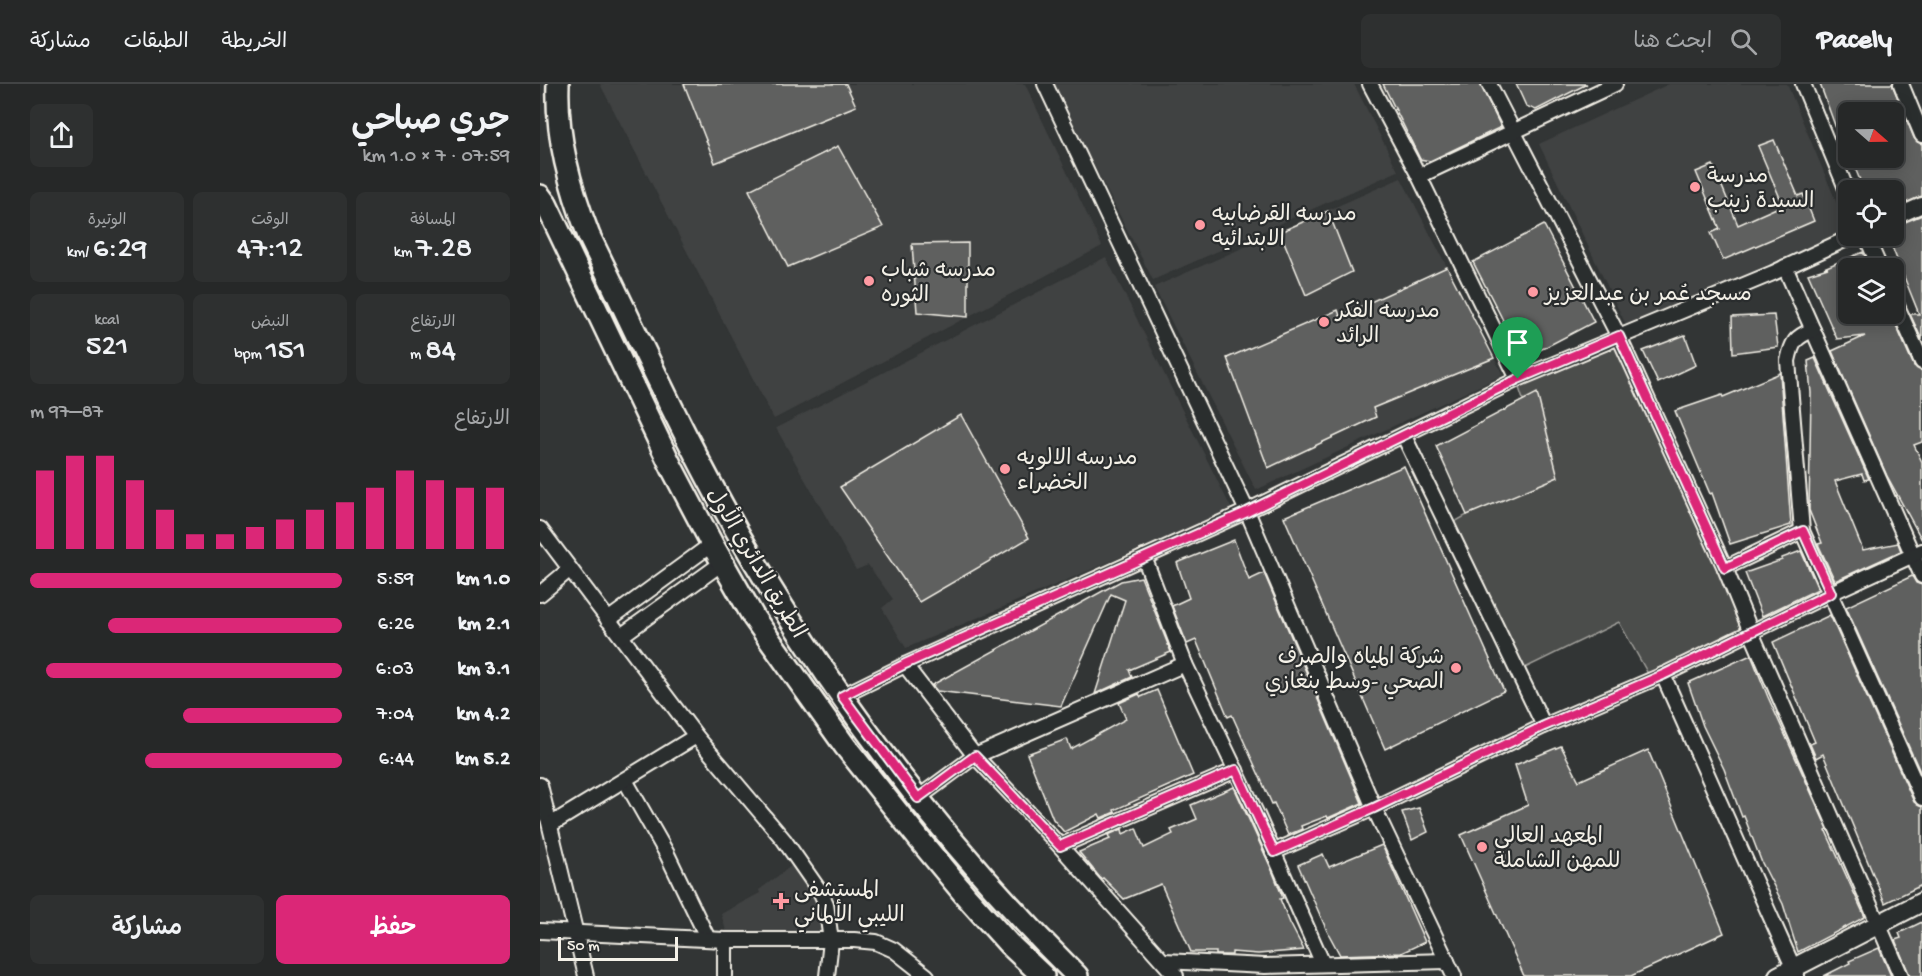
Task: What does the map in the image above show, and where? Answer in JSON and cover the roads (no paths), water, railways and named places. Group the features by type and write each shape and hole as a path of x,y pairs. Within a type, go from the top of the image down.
{"main road":[{"name":"الطريق الدائري الأول","path":"558,84 560,133 566,167 574,199 589,236 696,455 746,547 784,610 842,696 918,798 1028,927 1077,976"},
{"name":"الطريق الدائري الأول","path":"540,196 574,261 672,468 754,618 845,746 966,896 1043,976"},
{"path":"1790,973 1922,902"}],"street":[{"path":"1045,84 1247,512 1374,808 1454,976"},
{"path":"1370,84 1419,176 1518,379"},
{"path":"1489,84 1619,336 1725,568 1901,976"},
{"path":"1419,176 1595,88 1615,84"},
{"path":"1803,84 1842,180"},
{"path":"1900,84 1922,135"},
{"path":"1904,213 1922,206"},
{"path":"842,696 905,664 1247,512 1518,379 1838,243"},
{"path":"1785,267 1918,553 1922,576"},
{"path":"1904,322 1922,362"},
{"path":"1813,330 1797,338 1791,346 1788,361 1803,531 1922,798"},
{"path":"1404,436 1544,726"},
{"path":"540,530 696,736 784,840 821,893 826,904 831,941 826,976"},
{"path":"1725,568 1803,531"},
{"path":"608,620 712,544"},
{"path":"1274,852 1374,808 1544,726 1663,675 1918,553"},
{"path":"1144,557 1185,664 1274,852 1323,964"},
{"path":"621,636 722,563"},
{"path":"540,594 570,569"},
{"path":"905,664 975,756 1060,846 1176,976"},
{"path":"918,798 975,756 1185,664"},
{"path":"1663,675 1790,973"},
{"path":"549,825 696,736"},
{"path":"1060,846 1236,770"},
{"path":"625,780 667,854 708,939"},
{"path":"540,785 586,976"},
{"path":"540,931 725,940 876,942 894,950 927,976"},
{"path":"725,940 725,976"},
{"path":"1164,961 1265,971 1323,964 1365,970 1447,961"}],"place":[{"name":"مدرسة السيدة زينب","path":"1695,187"},
{"name":"مدرسه القرضابيه الابتدائيه","path":"1200,225"},
{"name":"مدرسه شباب الثوره","path":"869,281"},
{"name":"مسجد عُمر بن عبدالعزيز","path":"1533,292"},
{"name":"مدرسه الفكر الرائد","path":"1324,322"},
{"name":"مدرسه الالويه الخضراء","path":"1005,469"},
{"name":"شركة المياه والصرف الصحي -وسط بنغازي","path":"1456,668"},
{"name":"المعهد العالي للمهن الشاملة","path":"1482,847"},
{"name":"المستشفى الليبي الألماني","path":"781,901"}]}
